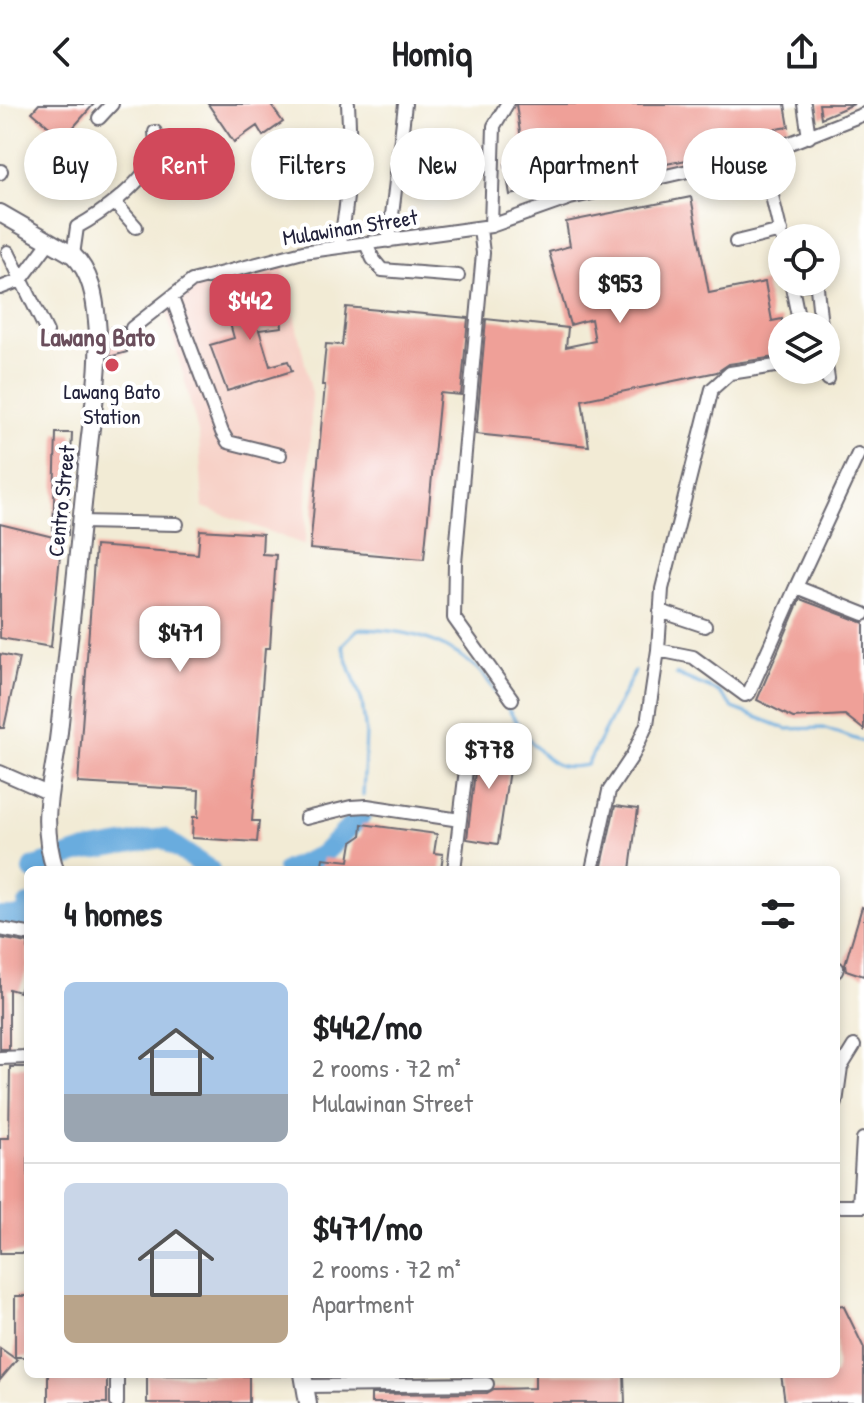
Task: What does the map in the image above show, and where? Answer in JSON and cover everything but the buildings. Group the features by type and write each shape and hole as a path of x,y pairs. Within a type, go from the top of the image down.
{"main road":[{"path":"0,213 73,255"},
{"name":"Centro Street","path":"53,861 45,817 57,751 81,522 105,339 97,322 87,271 73,255"}],"street":[{"path":"99,118 112,104"},
{"path":"339,247 349,201 348,104"},
{"path":"389,241 405,104"},
{"path":"507,104 494,126 453,613 512,699"},
{"path":"804,104 809,137"},
{"name":"Mulawinan Street","path":"796,142 864,114"},
{"name":"Mulawinan Street","path":"132,328 192,281 303,252 485,228 570,198 683,172"},
{"path":"73,255 75,229 97,217 133,182"},
{"path":"773,200 779,224"},
{"path":"114,202 136,227"},
{"path":"736,242 768,237"},
{"path":"0,288 21,280 50,241"},
{"path":"366,244 382,270 458,276"},
{"path":"8,252 47,332"},
{"path":"172,298 228,442 280,455"},
{"path":"593,866 609,791 633,755 647,724 658,650 662,589 712,389 730,373 768,367"},
{"path":"658,650 693,657 746,695 858,454"},
{"path":"81,522 177,524"},
{"path":"796,587 864,614"},
{"path":"660,611 705,626"},
{"path":"454,866 470,736"},
{"path":"0,772 48,793"},
{"path":"306,818 367,806 460,820"},
{"path":"0,929 24,933"},
{"path":"840,1074 854,1046"},
{"path":"0,1058 24,1057"},
{"path":"840,1206 861,1206 863,1139"},
{"path":"117,1378 117,1403"},
{"path":"305,1388 487,1384"}],"shaded area":[{"path":"282,263 312,394 305,545 203,507 199,436 166,309 196,287"}],"waterway":[{"path":"363,795 366,734 362,702 342,645 358,629 419,636 460,655 483,675 539,751 565,767 587,765 635,671"},
{"path":"676,674 719,692 733,708 787,729 823,728 864,742"},
{"path":"296,866 322,855 361,816"},
{"path":"37,866 81,852 163,838 204,866"},
{"path":"0,917 24,917"}],"tunnel":[{"path":"111,336 132,328"}],"place":[{"name":"Lawang Bato Station","path":"112,365"}],"district":[{"name":"Lawang Bato","path":"98,336"}]}
